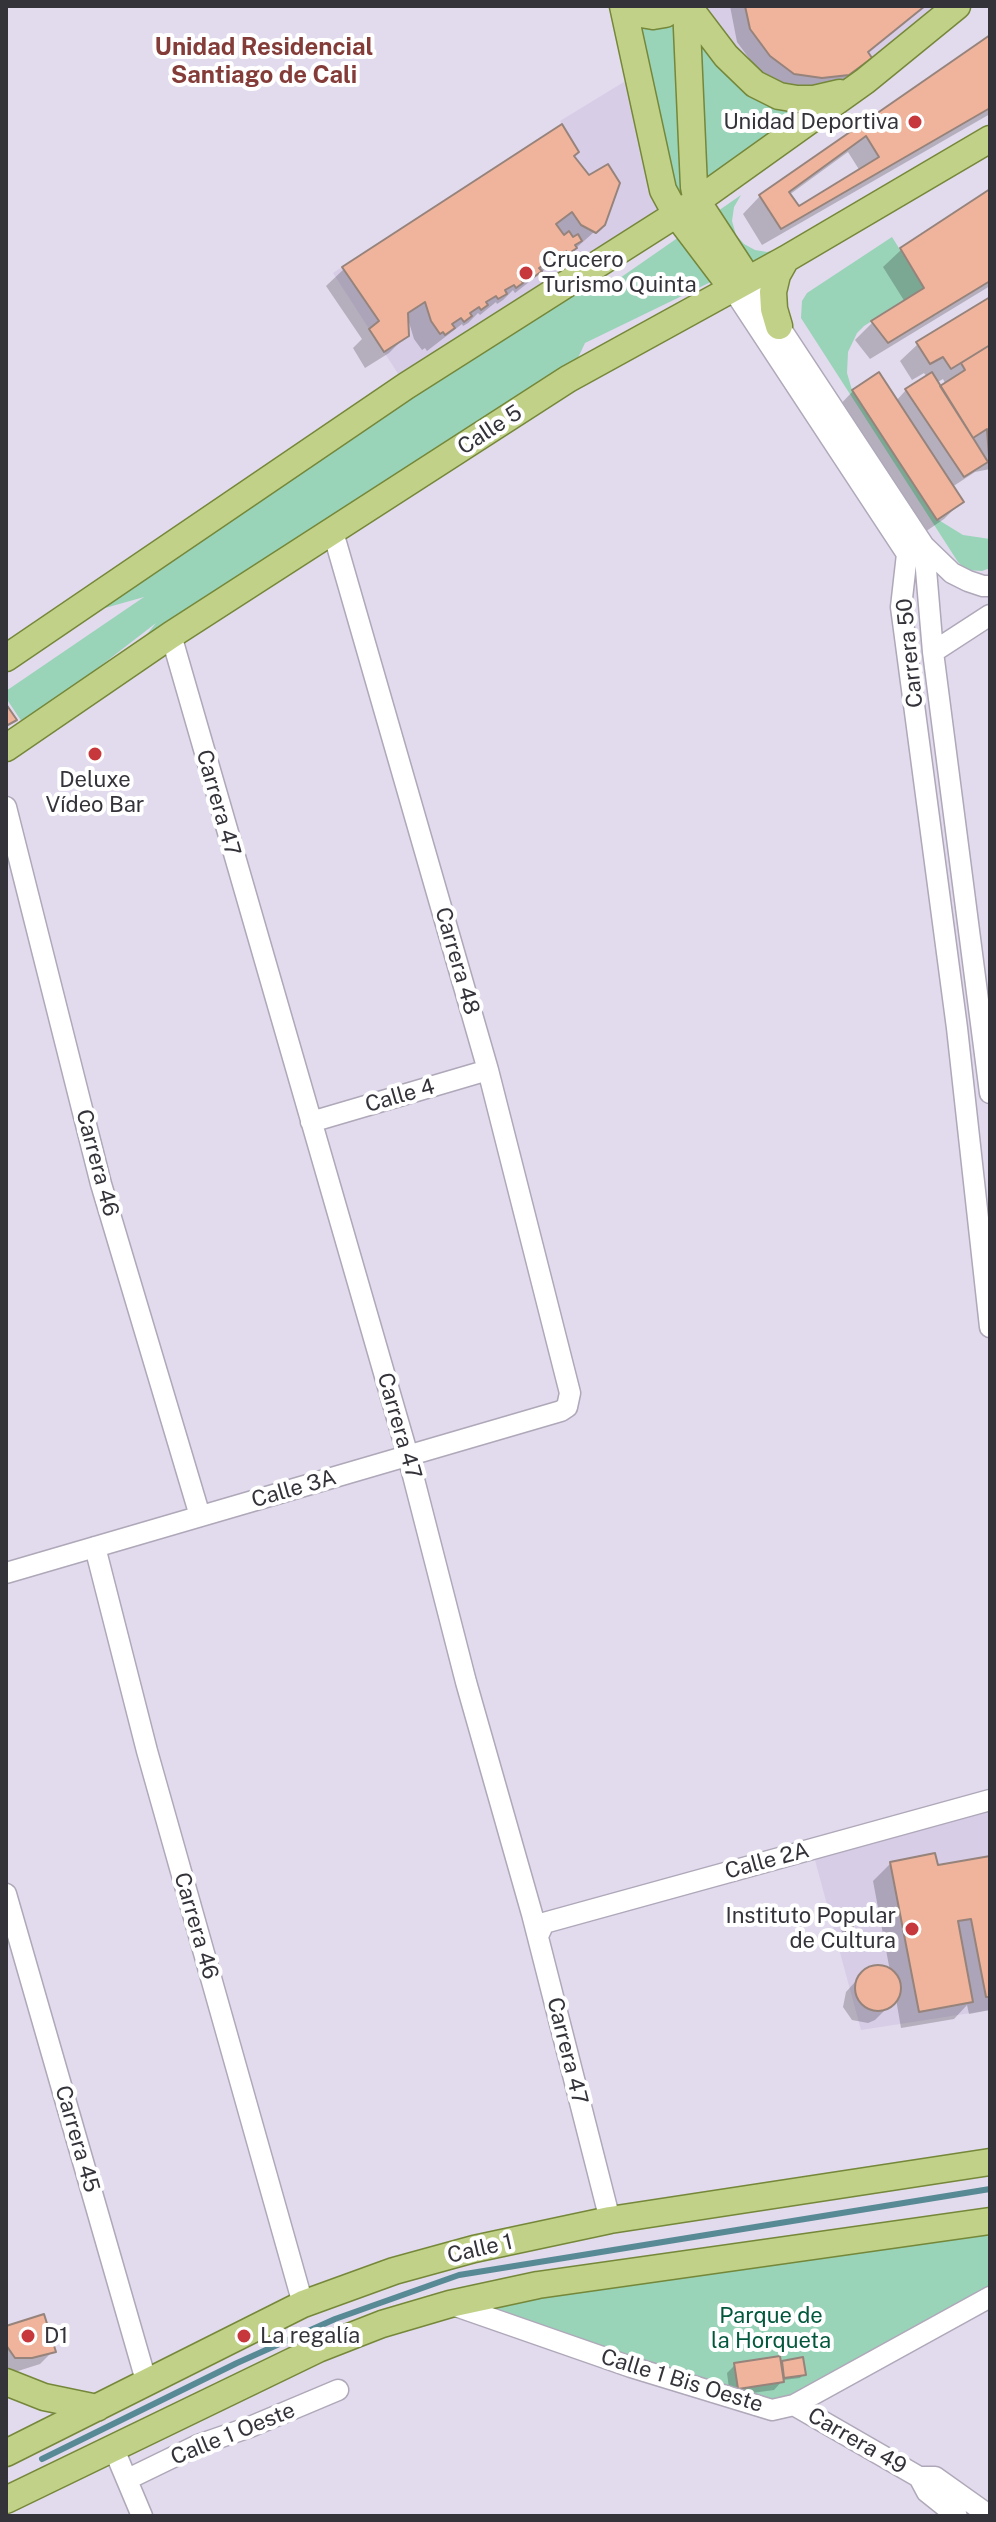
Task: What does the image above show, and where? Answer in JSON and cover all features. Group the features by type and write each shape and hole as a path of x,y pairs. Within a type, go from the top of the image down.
{"main road":[{"name":"Carrera 50","path":"623,6 663,190 687,208 740,284"},
{"path":"629,6 641,14 653,16 665,14 675,6"},
{"path":"687,6 694,187 687,208"},
{"path":"687,6 734,66 771,93 788,98 814,99 833,96 865,81"},
{"path":"6,658 406,386 687,208 865,81 957,6"},
{"name":"Calle 5","path":"6,748 171,635 568,379 786,259 990,139"},
{"path":"779,326 773,292 777,275 786,259"},
{"name":"Calle 1","path":"6,2453 303,2304 394,2271 474,2249 610,2220 990,2162"},
{"path":"7,2496 318,2349 382,2324 450,2304 538,2285 990,2221"},
{"path":"6,2382 44,2397 97,2408"}],"street":[{"name":"Carrera 50","path":"740,284 779,326 924,546 933,652 990,1093"},
{"name":"Carrera 50","path":"740,284 907,554 901,607 957,1028 990,1327"},
{"name":"Carrera 48","path":"333,532 488,1070 570,1393"},
{"path":"924,546 952,573 990,586"},
{"path":"933,652 990,615"},
{"name":"Carrera 47","path":"171,635 408,1456 466,1682 538,1924 610,2220"},
{"name":"Carrera 46","path":"6,807 101,1184 200,1516"},
{"name":"Calle 4","path":"311,1122 488,1070"},
{"name":"Calle 3A","path":"6,1573 561,1411 567,1407 570,1393"},
{"name":"Carrera 46","path":"95,1547 147,1751 303,2304"},
{"name":"Calle 2A","path":"538,1924 990,1800"},
{"name":"Carrera 45","path":"6,1894 147,2384"},
{"name":"Calle 1 Bis Oeste","path":"450,2304 631,2367 772,2410 794,2405 990,2297"},
{"name":"Calle 1 Oeste","path":"128,2479 198,2445 338,2390"},
{"name":"Carrera 49","path":"794,2405 919,2477 935,2477 990,2516"},
{"path":"113,2447 142,2516"},
{"name":"Carrera 49","path":"919,2477 927,2492 957,2516"}],"shaded area":[{"path":"688,6 957,6 865,81 788,98"},
{"path":"637,74 676,214 406,386 333,273 562,125 560,121"},
{"name":"Instituto Popular de Cultura","path":"990,1800 990,2010 861,2030 812,1849"}],"green space":[{"path":"623,6 688,6 748,79 824,98 676,214"},
{"path":"741,195 734,207 732,221 736,235 755,250 767,252 779,249 741,268 708,218"},
{"path":"689,230 723,276 585,343 568,379 118,670 156,623 24,725 6,698 6,691 144,597 66,619 535,304 607,287"},
{"path":"892,237 924,288 857,333 848,352 847,373 852,390 937,519 963,535 990,539 990,568 982,571 966,570 958,562 801,318 802,301 807,293"},
{"name":"Parque de la Horqueta","path":"990,2221 990,2297 772,2410 450,2304"}],"building":[{"path":"745,6 925,6 868,52 872,58 849,75 822,78 794,74 770,56 750,29"},
{"name":"Unidad Deportiva","path":"990,35 990,108 781,229 759,195","holes":["866,136 879,157 799,206 789,192"]},
{"path":"562,124 579,152 574,156 589,175 608,164 620,183 605,225 596,233 581,225 572,212 556,224 564,235 569,231 573,237 578,234 582,241 575,245 577,248 556,257 558,260 550,265 548,262 539,268 542,271 534,277 531,273 516,288 514,285 505,290 507,294 486,302 488,305 470,313 472,316 464,322 461,318 452,324 455,328 445,335 443,332 440,334 431,321 425,302 408,313 409,336 384,352 369,329 379,321 342,267"},
{"path":"990,189 990,281 888,343 871,321 924,288 900,248"},
{"path":"990,297 990,345 951,369 943,357 930,364 916,342"},
{"path":"990,345 989,456 987,429 973,438 940,386 965,370 961,363"},
{"path":"879,372 964,502 937,520 852,390"},
{"path":"932,372 988,462 964,477 905,389"},
{"path":"6,704 17,720 6,726"},
{"path":"935,1853 938,1865 990,1856 990,1997 986,1997 971,1919 958,1921 973,2002 919,2012 890,1862"},
{"path":"851,1922 858,1942 850,1944 844,1924"},
{"path":"878,1965 894,1972 901,1988 894,2004 878,2011 862,2004 855,1988 862,1972"},
{"name":"D1","path":"44,2314 56,2352 32,2358 15,2358 6,2345 6,2326"},
{"path":"780,2356 784,2382 738,2389 734,2363"},
{"path":"803,2357 806,2375 784,2378 782,2361"}],"waterway":[{"path":"42,2459 237,2363 335,2319 459,2275 990,2189"}],"place":[{"name":"Unidad Deportiva","path":"915,122"},
{"name":"Crucero Turismo Quinta","path":"526,273"},
{"name":"Deluxe Vídeo Bar","path":"95,754"},
{"name":"Instituto Popular de Cultura","path":"912,1929"},
{"name":"D1","path":"28,2336"},
{"name":"La regalía","path":"244,2336"}],"district":[{"name":"Unidad Residencial Santiago de Cali","path":"264,62"}]}
